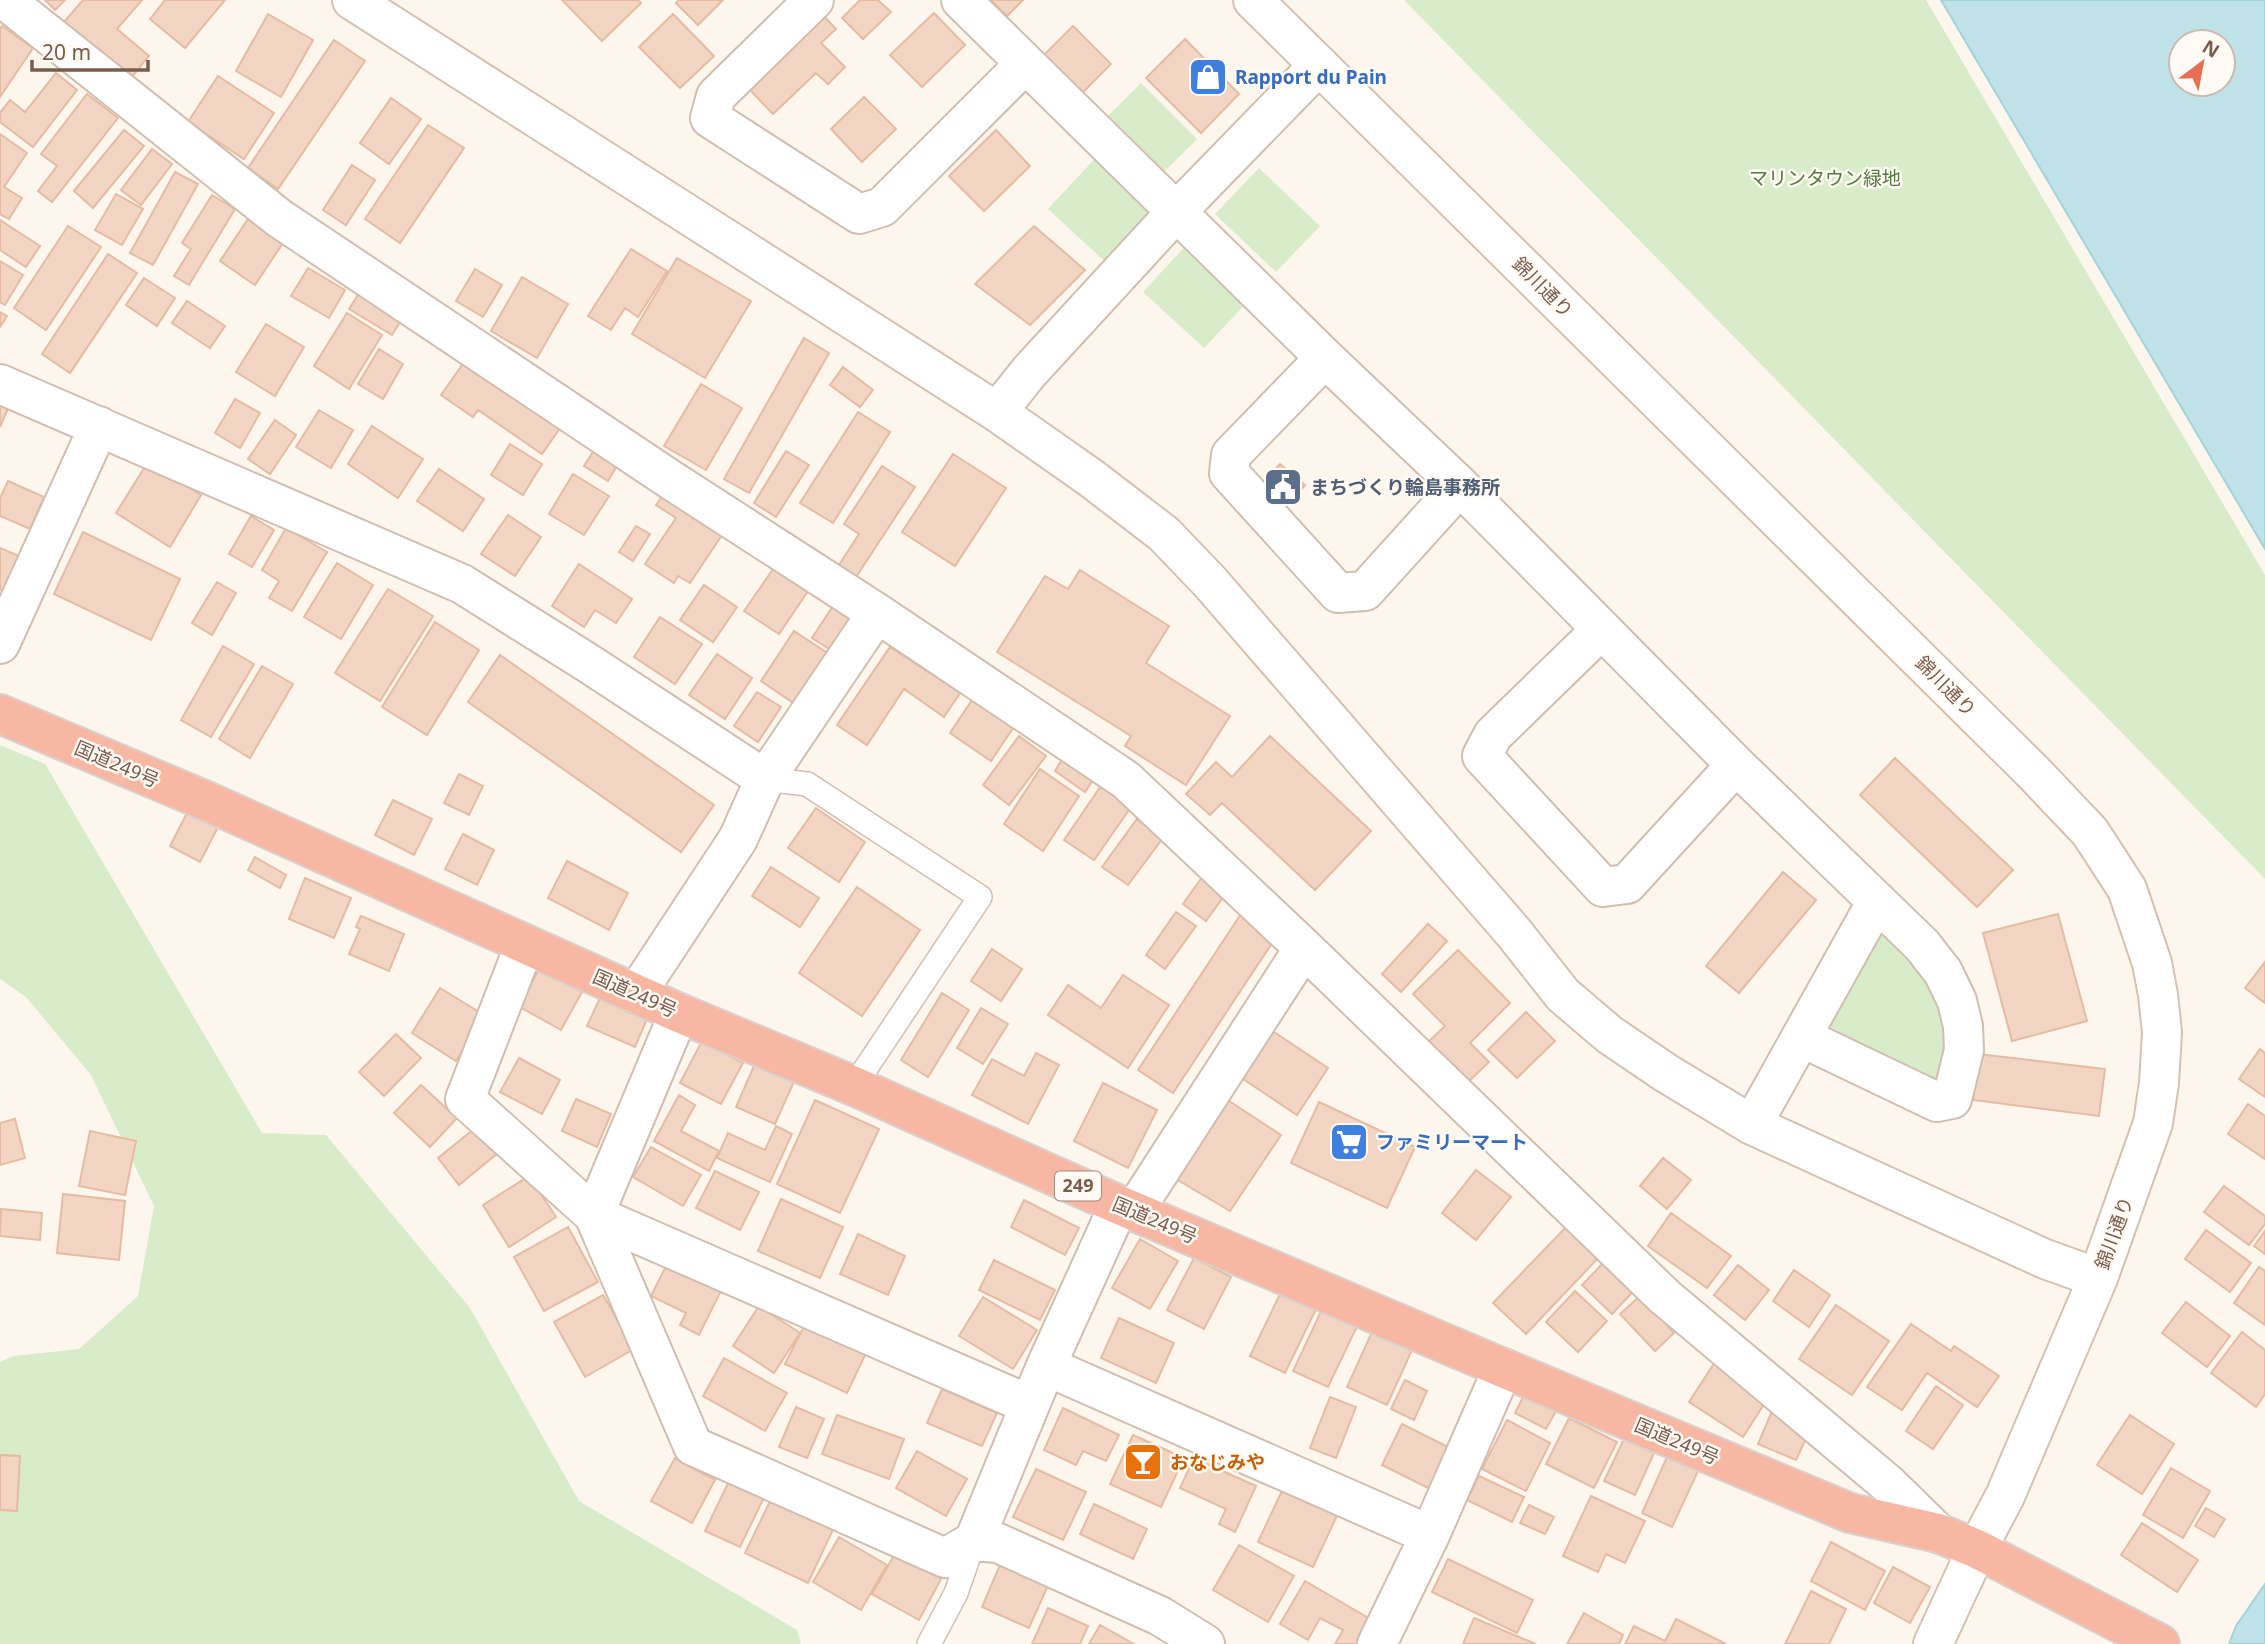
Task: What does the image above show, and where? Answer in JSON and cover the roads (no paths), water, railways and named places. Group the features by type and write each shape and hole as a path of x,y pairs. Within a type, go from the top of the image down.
{"highway":[{"name":"国道249号","path":"0,715 204,800 679,1013 854,1086 1127,1208 1503,1368 1850,1513 1938,1533 1977,1549 2160,1644"}],"street":[{"path":"5,0 279,218 1126,780 1665,1297 1888,1484 1938,1533"},
{"path":"352,0 997,412 1091,478 1164,534 1210,582 1514,933 1563,995 1610,1035 1752,1125 2045,1259 2098,1278"},
{"path":"814,0 716,96 710,118 859,214 882,207 1025,64"},
{"path":"961,0 1325,358 1460,486 1736,765 1903,925 1943,972 1957,1001 1963,1027 1964,1050 1952,1099 1937,1102 1801,1037"},
{"name":"錦川通り","path":"1253,0 2034,773 2090,832 2127,890 2152,963 2162,1032 2153,1123 2098,1278 2005,1496 1977,1549 1934,1644"},
{"path":"997,412 1029,372 1177,211 1319,65"},
{"path":"1325,358 1231,455 1229,473 1338,593 1365,591 1460,486"},
{"path":"0,384 462,584 765,779"},
{"path":"0,643 99,426"},
{"path":"636,994 738,839 765,779 877,613"},
{"path":"1601,630 1493,735 1482,756 1602,887 1627,884 1736,765"},
{"path":"1752,1125 1877,901"},
{"path":"525,944 465,1099 594,1215 1030,1405"},
{"path":"974,1541 1046,1366 1127,1208 1304,948"},
{"path":"679,1013 594,1215 693,1446 945,1558 974,1541 998,1543 1160,1616 1205,1644"},
{"path":"1046,1366 1430,1535"},
{"path":"1377,1644 1430,1535 1503,1368"}],"lane":[{"path":"765,779 807,784 980,897 854,1086"},
{"path":"929,1644 956,1593 974,1541"}],"water":[{"path":"1941,0 2265,0 2265,549"},
{"path":"2265,1584 2265,1644 2229,1644 2236,1626"}],"place":[{"name":"Rapport du Pain","path":"1208,77"},
{"name":"まちづくり輪島事務所","path":"1283,487"},
{"name":"ファミリーマート","path":"1349,1142"},
{"name":"おなじみや","path":"1143,1462"}],"park label":[{"name":"マリンタウン緑地","path":"1825,178"}]}
